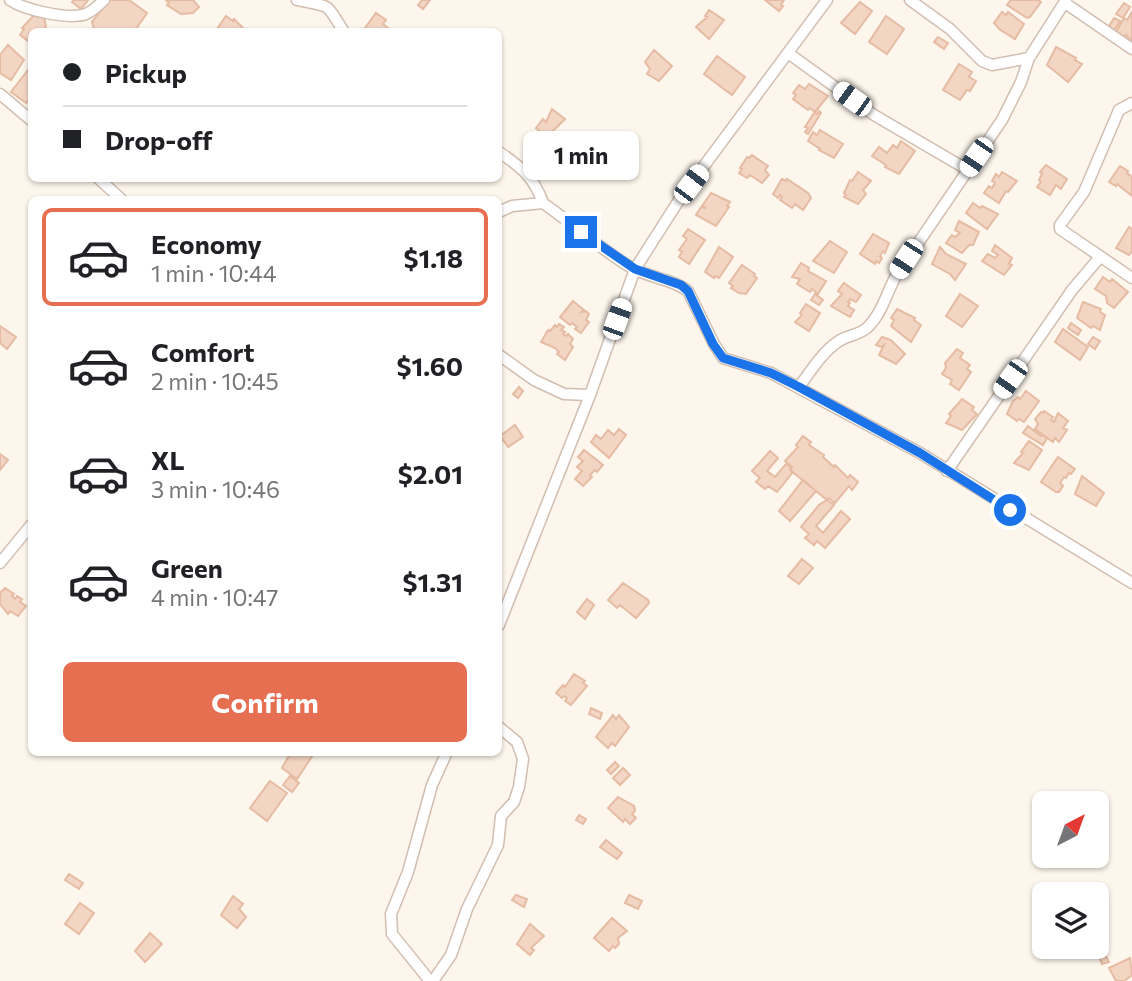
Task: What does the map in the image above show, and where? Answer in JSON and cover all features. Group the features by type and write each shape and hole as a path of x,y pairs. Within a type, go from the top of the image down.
{"street":[{"path":"10,0 22,7 40,11 85,14 104,0"},
{"path":"297,0 323,3 332,10 342,28"},
{"path":"502,617 590,395 635,269 681,197 827,0"},
{"path":"910,0 950,29 982,61 992,65 1029,58"},
{"path":"799,387 831,348 840,340 867,328 881,309 888,288 1002,120 1021,82 1029,58 1066,2 1132,48"},
{"path":"788,53 874,115 968,170"},
{"path":"0,94 28,118"},
{"path":"1132,103 1119,110 1084,192 1060,225 1060,229 1132,278"},
{"path":"502,154 526,172 537,186 543,203 600,247 635,269 681,285 688,291 713,344 723,358 771,373 920,453 1132,583"},
{"path":"102,182 118,196"},
{"path":"502,211 512,206 543,203"},
{"path":"947,471 1072,290 1100,257"},
{"path":"502,357 534,380 564,394 590,395"},
{"path":"0,563 28,529"},
{"path":"445,756 432,785 408,872 391,914 391,934 431,981 451,955 467,909 498,845 501,816 514,802 519,787 523,759 517,742 502,730"}],"building":[{"path":"88,0 81,9 72,2"},
{"path":"109,0 129,0 147,13 137,28 94,28 92,22"},
{"path":"166,0 193,0 199,7 193,13 181,14 167,5 169,3"},
{"path":"422,0 430,0 423,9 418,5"},
{"path":"765,0 784,0 779,11"},
{"path":"1011,0 1041,2 1027,18 1007,5"},
{"path":"860,2 872,11 855,34 841,23"},
{"path":"1124,3 1130,7 1123,18 1116,14"},
{"path":"709,10 724,20 709,39 696,27 707,17 705,16"},
{"path":"37,12 44,18 45,28 28,28 28,41 20,35 24,29 22,28"},
{"path":"1002,12 1006,15 1008,12 1024,24 1015,39 994,23"},
{"path":"1132,12 1132,41 1126,35 1124,37 1116,32 1124,18 1127,20"},
{"path":"376,13 386,20 383,24 388,28 365,28"},
{"path":"226,16 233,21 234,19 243,28 218,28"},
{"path":"886,16 904,29 887,54 869,42"},
{"path":"1114,18 1120,21 1113,32 1108,28"},
{"path":"938,37 948,43 944,49 934,42"},
{"path":"8,45 24,60 11,80 0,73 0,55"},
{"path":"1056,47 1082,64 1068,82 1047,65"},
{"path":"654,50 672,66 659,81 647,74 650,69 645,62"},
{"path":"717,56 745,77 732,95 704,74"},
{"path":"959,64 972,72 969,77 976,81 960,100 943,90"},
{"path":"28,70 28,101 26,103 11,92"},
{"path":"809,84 828,96 815,112 793,99 796,95 793,93 799,85 805,89"},
{"path":"552,109 565,119 549,139 536,128 543,119 546,122"},
{"path":"814,113 821,113 808,134 805,132 808,128 805,127"},
{"path":"820,130 843,144 834,158 808,141 813,132 817,135"},
{"path":"901,141 915,151 899,174 872,156 879,147 887,153 893,145 897,148"},
{"path":"752,155 768,166 765,170 769,175 762,183 750,175 747,178 739,173 747,157"},
{"path":"1046,165 1067,179 1061,189 1056,185 1050,195 1037,187 1041,182 1040,172"},
{"path":"1120,166 1132,177 1132,196 1117,184 1116,186 1109,182"},
{"path":"858,172 871,181 863,190 866,194 858,204 844,197 844,193 850,180 852,181"},
{"path":"1002,172 1017,181 1006,191 999,203 984,193 989,186 992,188 996,174 999,177"},
{"path":"782,179 787,179 808,193 811,198 803,210 795,204 792,208 780,200 780,195 778,198 773,194"},
{"path":"711,193 730,202 716,226 696,215 701,207 706,208 702,206"},
{"path":"973,203 998,214 987,229 966,213"},
{"path":"959,221 979,232 973,245 969,245 962,253 946,243 952,235 955,237 960,233 955,230"},
{"path":"1129,227 1132,229 1132,251 1129,255 1116,248"},
{"path":"688,229 705,240 689,264 679,257 682,252 679,250 687,239 683,236"},
{"path":"873,234 889,243 885,253 883,251 880,256 882,258 879,263 876,261 875,264 860,254"},
{"path":"830,241 847,252 834,273 813,261"},
{"path":"995,245 1012,258 1009,264 1012,265 1004,275 982,261 988,254 995,258 998,255 992,251"},
{"path":"719,247 733,257 719,278 714,278 705,272"},
{"path":"940,247 946,254 966,264 955,280 932,264"},
{"path":"801,263 809,268 808,271 826,281 818,294 797,284 800,279 792,277"},
{"path":"742,265 757,278 746,294 731,288 733,286 729,283"},
{"path":"1103,277 1110,282 1112,279 1128,292 1114,308 1107,303 1106,296 1095,289"},
{"path":"844,283 861,295 856,302 850,299 848,302 848,306 854,310 850,317 831,306 842,294 838,291"},
{"path":"815,294 823,300 819,305 811,300"},
{"path":"960,294 978,306 962,327 946,316"},
{"path":"573,301 584,310 582,312 589,314 586,320 589,322 581,333 572,323 570,325 560,317"},
{"path":"1083,302 1101,309 1100,312 1105,315 1100,330 1093,326 1091,328 1077,318"},
{"path":"806,304 820,313 809,331 795,322 802,315 800,313"},
{"path":"897,309 915,318 921,325 911,342 891,326 894,320 891,318"},
{"path":"1071,323 1081,330 1078,335 1068,328"},
{"path":"559,324 564,327 561,330 565,332 563,334 568,334 573,339 570,344 573,347 565,360 557,354 559,352 555,348 541,342 548,330"},
{"path":"0,326 16,337 7,349 0,343"},
{"path":"1063,329 1088,347 1080,360 1055,342"},
{"path":"882,337 891,340 905,354 896,364 879,355 884,345 876,345"},
{"path":"1093,337 1100,341 1095,349 1088,344"},
{"path":"957,349 963,353 960,358 970,365 967,369 971,372 959,390 950,384 952,380 942,374 946,368 945,363"},
{"path":"519,387 523,391 518,398 513,394"},
{"path":"1026,391 1039,401 1024,422 1019,419 1017,421 1007,414 1013,401 1018,397 1020,399"},
{"path":"962,399 974,407 972,410 977,414 962,430 946,423 951,416 949,414"},
{"path":"1044,411 1053,417 1051,420 1054,422 1058,413 1068,421 1063,428 1067,430 1059,442 1055,438 1053,442 1035,429 1038,424 1035,419"},
{"path":"515,425 523,437 508,447 502,435"},
{"path":"1028,426 1047,438 1043,445 1023,433"},
{"path":"619,429 626,435 609,458 591,442 596,435 601,439 608,430 614,435"},
{"path":"803,436 811,442 809,445 824,455 834,467 835,465 848,478 850,475 858,482 852,490 849,486 835,503 829,498 827,500 790,470 792,467 785,461 798,447 796,445"},
{"path":"1029,441 1042,450 1029,470 1014,463"},
{"path":"584,450 603,465 590,475 592,477 583,486 575,479 582,471 577,467 583,461 578,457"},
{"path":"770,451 778,458 767,471 775,477 787,463 793,472 777,492 768,486 765,489 756,482 760,478 752,471"},
{"path":"0,454 8,460 0,470"},
{"path":"1058,457 1075,469 1064,477 1060,483 1063,486 1056,492 1041,482"},
{"path":"1082,476 1104,493 1096,506 1075,494"},
{"path":"803,480 816,491 790,521 779,511"},
{"path":"827,500 834,505 816,526 823,533 841,511 850,519 825,548 817,541 814,545 805,538 809,534 801,527 819,505"},
{"path":"802,559 813,568 799,584 788,576"},
{"path":"623,583 648,600 649,603 636,618 620,605 617,608 608,600"},
{"path":"5,588 14,594 12,596 15,599 17,596 22,599 20,602 26,606 18,616 10,611 8,614 0,604 0,593"},
{"path":"587,599 594,605 585,619 577,612"},
{"path":"574,674 585,681 583,683 587,686 571,705 565,701 567,698 556,693 563,685 565,687"},
{"path":"591,708 602,713 600,719 589,714"},
{"path":"613,715 616,719 619,715 629,727 615,746 612,743 608,748 596,737"},
{"path":"289,756 312,756 297,779 282,768"},
{"path":"615,762 619,766 611,774 607,770"},
{"path":"623,768 630,775 620,785 613,778"},
{"path":"290,776 299,783 292,792 283,785"},
{"path":"270,781 287,793 267,821 250,808"},
{"path":"618,797 634,806 635,811 632,814 636,818 630,824 625,819 623,822 608,808"},
{"path":"579,815 586,819 583,824 576,820"},
{"path":"606,840 622,853 617,859 600,847"},
{"path":"69,874 83,883 79,889 65,880"},
{"path":"516,895 527,899 524,907 512,900"},
{"path":"629,895 642,901 638,909 625,903"},
{"path":"233,896 243,904 239,909 246,917 237,928 221,915"},
{"path":"80,903 94,913 79,934 65,924"},
{"path":"612,918 627,931 618,938 619,944 609,951 594,938"},
{"path":"530,924 544,936 531,948 534,950 530,955 517,944"},
{"path":"150,933 162,944 145,962 135,951"},
{"path":"1130,958 1132,975 1124,981 1116,981 1109,968"},
{"path":"1100,959 1107,959 1109,962 1102,964"}],"route":[{"path":"581,232 635,269 681,285 688,291 713,344 723,358 771,373 799,387 920,453 1010,510"}]}
